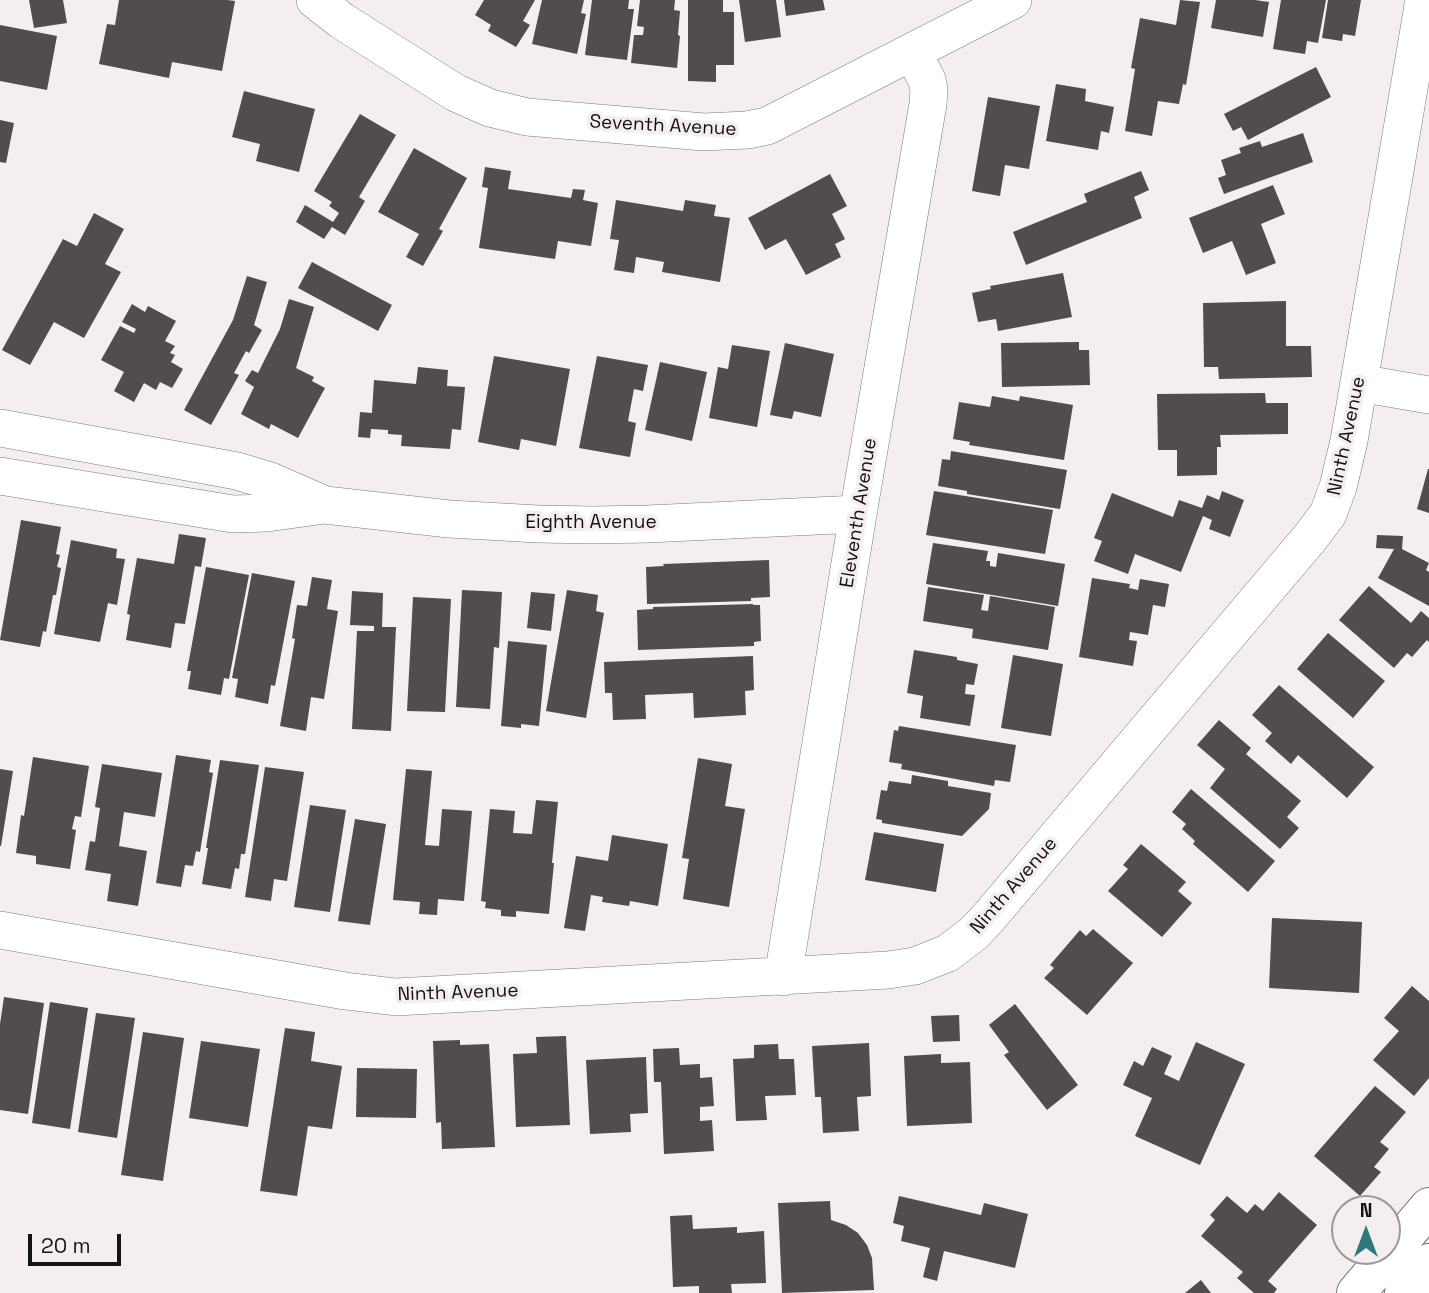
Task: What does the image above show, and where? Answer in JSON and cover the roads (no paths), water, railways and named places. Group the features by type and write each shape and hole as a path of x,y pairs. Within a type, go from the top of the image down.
{"main road":[{"path":"1356,1293 1429,1206"},
{"path":"1404,1293 1429,1263"}],"street":[{"name":"Seventh Avenue","path":"315,0 342,20 468,99 501,112 527,117 704,132 754,129 784,118 1013,0"},
{"name":"Ninth Avenue","path":"0,930 345,991 387,996 888,970 915,966 948,953 980,927 1328,513 1338,487 1349,440 1424,0"},
{"name":"Eleventh Avenue","path":"783,977 928,104 927,80 912,52"},
{"path":"1359,383 1429,395"},
{"name":"Eighth Avenue","path":"0,428 237,471 270,481 325,505"},
{"name":"Eighth Avenue","path":"0,476 233,514 267,513 325,505 449,519 593,525 858,514"}]}
